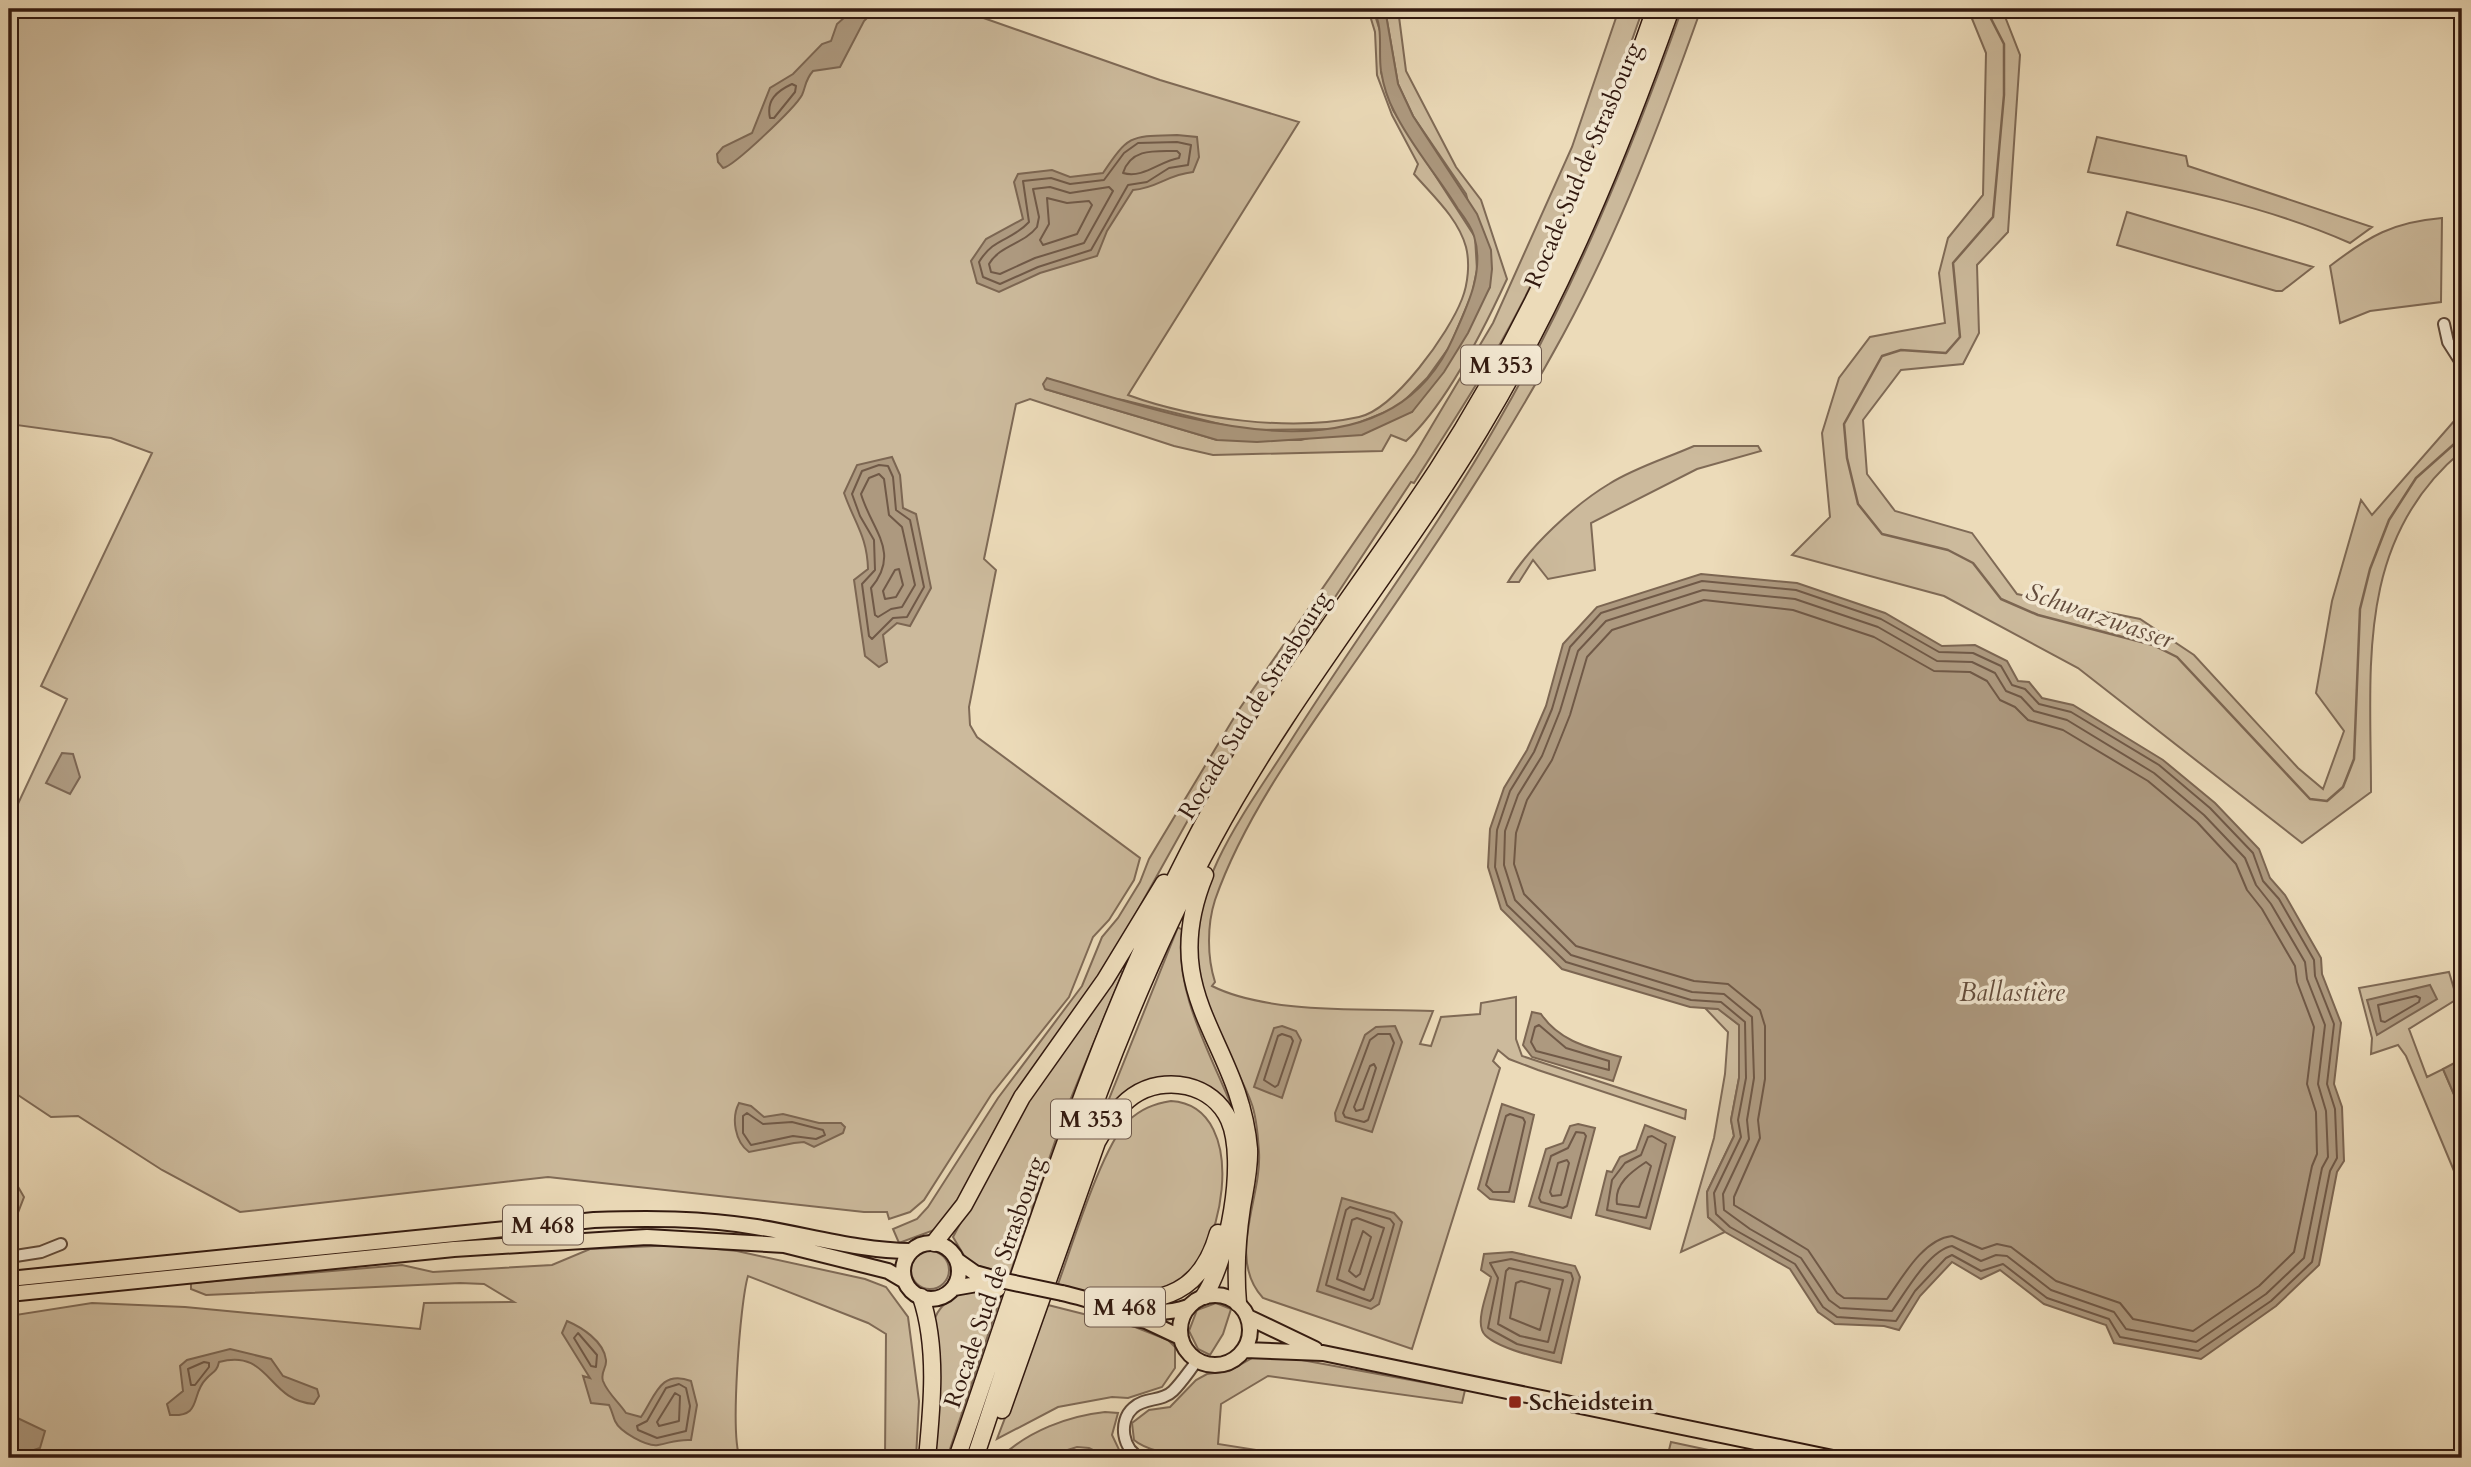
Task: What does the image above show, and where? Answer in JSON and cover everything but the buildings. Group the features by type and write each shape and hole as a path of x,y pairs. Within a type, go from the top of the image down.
{"highway":[{"name":"Rocade Sud de Strasbourg","path":"957,1458 1102,1041 1141,948 1201,829 1286,689 1436,471 1506,355 1578,212 1655,9"},
{"name":"Rocade Sud de Strasbourg","path":"975,1458 1128,1020 1173,917 1239,792 1291,710 1479,432 1521,360 1589,223 1671,9"},
{"path":"1238,1303 1236,1249 1249,1152 1245,1120 1195,995 1188,948 1196,897 1239,792"},
{"path":"934,1243 964,1205 1022,1097 1105,980 1150,903 1201,829"},
{"path":"983,1458 1091,1158 1109,1122 1134,1095 1160,1085 1182,1085 1204,1092 1221,1106 1232,1128 1236,1147 1236,1167 1222,1255 1216,1276 1204,1296"},
{"path":"1049,1276 1074,1224 1099,1158 1119,1121 1133,1108 1155,1095 1180,1093 1194,1097 1213,1111 1221,1123 1228,1154 1222,1211 1214,1245 1199,1273 1186,1286 1167,1297 1150,1302 1108,1303"},
{"path":"920,1297 928,1325 930,1357 927,1458"}],"main road":[{"name":"M 468","path":"9,1279 594,1220 645,1218 752,1226 911,1251"},
{"name":"M 468","path":"9,1294 454,1250 647,1237 784,1245 888,1271 905,1281"},
{"path":"934,1243 948,1249 958,1261 959,1270 954,1288 939,1298 920,1297 905,1281 904,1270 911,1251 934,1243"},
{"name":"M 468","path":"958,1261 999,1285"},
{"name":"M 468","path":"954,1288 977,1284 999,1285 1060,1298 1146,1321 1180,1337"},
{"path":"1222,1295 1238,1303 1248,1317 1250,1333 1245,1350 1236,1360 1223,1365 1209,1365 1197,1361 1186,1351 1180,1337 1180,1321 1188,1307 1204,1296 1222,1295"},
{"name":"M 468","path":"1060,1298 1155,1311 1188,1307"},
{"path":"1248,1317 1323,1353"},
{"path":"1245,1350 1323,1353 1833,1458"}],"street":[{"path":"2444,324 2448,342 2462,364"},
{"path":"9,1257 41,1252 61,1244"},
{"path":"1142,1458 1130,1449 1125,1440 1125,1419 1131,1409 1140,1403 1171,1393 1197,1361"}],"shaded area":[{"path":"9,9 958,9 1160,80 1299,122 1128,395 1182,411 1243,421 1304,423 1359,417 1388,400 1419,368 1445,331 1462,299 1467,280 1467,253 1462,236 1444,208 1414,174 1418,164 1392,115 1377,75 1375,32 1368,9 1373,9 1381,34 1381,72 1393,110 1475,237 1477,270 1472,294 1450,346 1427,378 1398,407 1343,429 1244,430 1123,400 1045,389 1217,440 1301,440 1412,412 1490,287 1466,194 1413,116 1398,84 1385,9 1398,9 1406,71 1456,167 1481,200 1507,279 1475,343 1435,408 1406,441 1391,435 1382,451 1213,455 1174,446 1030,399 1016,404 984,559 996,570 969,707 970,725 977,737 1140,858 1134,880 1109,920 1093,937 1069,997 991,1095 924,1200 910,1212 889,1219 887,1212 864,1212 548,1177 240,1212 162,1170 78,1116 51,1117 9,1089 9,823 67,699 41,686 152,453 111,438 9,424"},
{"path":"1619,9 1643,9 1571,199 1537,273 1495,353 1414,483 1411,482 1188,820 1129,926 963,1195 937,1229 899,1243 893,1229 917,1219 928,1207 998,1098 1082,986 1102,937 1118,918 1140,882 1149,859 1238,711 1415,454 1493,323 1572,147"},
{"path":"1682,9 1701,9 1638,175 1584,295 1519,413 1471,490 1264,798 1229,866 1212,910 1209,941 1215,982 1212,986 1262,1002 1290,1006 1433,1011 1420,1044 1431,1046 1441,1017 1480,1014 1481,1003 1516,997 1516,1039 1522,1056 1686,1110 1685,1119 1538,1070 1509,1059 1498,1050 1493,1061 1500,1068 1412,1349 1263,1298 1252,1282 1247,1265 1246,1246 1259,1170 1256,1120 1244,1085 1201,993 1194,956 1196,926 1214,870 1242,817 1448,504 1526,372 1599,220"},
{"path":"1968,9 2002,9 2020,55 2008,232 1977,265 1979,333 1963,364 1901,370 1863,420 1867,474 1895,511 1972,533 2017,594 2140,619 2194,655 2298,768 2323,789 2344,731 2316,693 2332,601 2361,500 2372,515 2462,412 2462,451 2427,486 2403,524 2386,565 2376,608 2372,653 2371,792 2302,843 2078,668 1944,596 1792,555 1830,517 1822,433 1839,378 1870,337 1945,323 1939,273 1948,238 1983,195 1986,53"},
{"path":"2097,137 2186,156 2188,166 2372,227 2350,243 2254,208 2088,172"},
{"path":"2127,212 2313,267 2282,291 2276,291 2117,245"},
{"path":"2442,218 2441,302 2370,311 2340,323 2330,266 2382,232 2409,223"},
{"path":"1694,446 1758,446 1761,451 1697,469 1591,523 1595,570 1548,579 1533,560 1519,582 1508,582 1540,541 1595,493 1629,473"},
{"path":"1178,927 1182,930 1183,976 1189,1000 1234,1112 1230,1113 1161,1078 1099,1124"},
{"path":"1119,971 1123,972 1064,1115 1010,1274 969,1264 953,1237 1014,1122"},
{"path":"2449,972 2457,999 2409,1029 2427,1077 2443,1069 2462,1113 2462,1190 2406,1056 2398,1045 2371,1054 2372,1038 2359,988"},
{"path":"1705,1008 1719,1009 1739,1025 1739,1078 1731,1120 1734,1136 1707,1192 1708,1217 1725,1232 1681,1252 1714,1138 1725,1074 1728,1032"},
{"path":"1171,1101 1197,1110 1213,1130 1221,1157 1222,1189 1215,1222 1204,1253 1188,1277 1168,1292 1155,1296 1112,1297 1057,1287 1098,1174 1118,1134 1128,1121 1143,1110"},
{"path":"9,1180 17,1185 24,1197 9,1236"},
{"path":"677,1245 737,1251 865,1279 886,1287 908,1317 919,1401 916,1458 885,1458 886,1334 868,1323 748,1276 737,1368 736,1424 740,1458 9,1458 9,1316 92,1303 185,1307 420,1329 424,1303 514,1302 484,1284 206,1295 191,1289 191,1283 402,1265 433,1272 552,1265 590,1249"},
{"path":"930,1251 943,1257 949,1270 943,1283 930,1289 917,1283 911,1270 917,1257"},
{"path":"975,1291 1001,1296 947,1458 930,1458 935,1318 951,1299"},
{"path":"1216,1303 1231,1309 1223,1334 1210,1355 1198,1349 1189,1331 1197,1310"},
{"path":"1048,1305 1135,1327 1168,1340 1175,1347 1175,1368 1162,1387 1128,1398 1112,1397 1058,1407 997,1439"},
{"path":"1280,1356 1465,1390 1462,1403 1268,1376 1221,1404 1218,1444 1308,1458 1191,1457 1148,1448 1134,1440 1132,1423 1149,1410 1170,1407 1196,1380 1207,1374 1229,1371 1254,1357"},
{"path":"1105,1412 1118,1413 1112,1435 1123,1458 1109,1458 1089,1448 1077,1447 1042,1458 1000,1458 1023,1440 1049,1426"},
{"path":"1671,1442 1746,1458 1667,1458"}],"water":[{"path":"854,9 876,9 864,21 840,67 813,71 802,95 788,112 751,147 723,168 718,162 717,154 723,147 752,133 770,88 793,74 822,44 831,41 837,24"},
{"path":"1373,9 1385,9 1398,84 1413,116 1477,214 1491,250 1490,287 1468,333 1444,372 1412,412 1362,435 1257,442 1217,440 1045,389 1043,384 1047,378 1152,409 1211,422 1270,430 1326,429 1377,416 1420,387 1453,338 1464,314 1476,275 1477,249 1469,225 1408,136 1392,107 1382,76 1380,31"},
{"path":"1140,137 1197,137 1199,157 1193,172 1133,190 1107,231 1097,256 1040,273 999,292 977,283 971,261 986,239 1023,219 1014,182 1018,174 1052,170 1070,177 1103,173 1119,151 1133,140"},
{"path":"892,457 900,475 903,508 916,514 931,588 910,626 897,623 883,635 887,662 879,667 865,656 854,580 868,569 867,558 863,539 844,493 857,465"},
{"name":"Ballastière","path":"1701,574 1797,583 1885,613 1942,646 1975,645 2007,661 2018,681 2029,682 2042,698 2073,705 2163,760 2215,803 2259,849 2270,878 2285,895 2321,958 2322,974 2341,1023 2334,1084 2342,1107 2344,1161 2337,1172 2319,1265 2276,1306 2201,1359 2114,1343 2106,1325 2044,1304 2000,1270 1981,1279 1952,1262 1920,1296 1899,1330 1884,1326 1835,1324 1818,1312 1790,1269 1725,1232 1708,1217 1707,1192 1734,1136 1731,1120 1739,1078 1739,1025 1718,1009 1690,1007 1562,969 1501,909 1488,867 1490,829 1504,788 1527,750 1546,706 1563,644 1597,607"},
{"path":"62,753 73,754 80,777 70,794 46,783"},
{"path":"2430,985 2437,999 2377,1035 2367,1000"},
{"path":"1532,1012 1541,1014 1566,1038 1621,1057 1613,1081 1532,1057 1523,1045"},
{"path":"1282,1026 1296,1031 1301,1040 1282,1098 1254,1087 1274,1028"},
{"path":"1395,1026 1402,1042 1372,1132 1336,1121 1335,1113 1365,1035 1376,1027"},
{"path":"2462,1059 2462,1113 2443,1069"},
{"path":"739,1103 751,1106 764,1117 783,1114 819,1123 841,1123 845,1127 843,1133 814,1147 804,1142 749,1152 740,1142 736,1129 735,1116"},
{"path":"1502,1104 1534,1115 1514,1202 1490,1199 1478,1189"},
{"path":"1578,1124 1595,1128 1571,1218 1529,1206 1546,1149 1563,1143 1570,1126"},
{"path":"1645,1125 1675,1137 1650,1229 1596,1215 1607,1171 1612,1172 1620,1157 1636,1150"},
{"path":"1342,1198 1394,1213 1402,1222 1379,1304 1371,1309 1317,1291"},
{"path":"1512,1252 1575,1266 1580,1277 1561,1363 1505,1347 1494,1342 1482,1330 1482,1311 1491,1277 1481,1270 1484,1254"},
{"path":"567,1321 585,1331 601,1347 606,1360 603,1381 626,1413 641,1417 665,1382 681,1378 691,1381 697,1405 691,1440 647,1444 618,1425 609,1405 591,1403 583,1376 590,1378 562,1333"},
{"path":"230,1349 271,1359 283,1376 317,1389 319,1396 314,1404 299,1401 286,1394 249,1362 219,1362 216,1370 201,1385 192,1409 180,1415 170,1415 167,1404 183,1391 180,1366 187,1360"},
{"path":"9,1414 45,1431 40,1448 9,1458"}],"waterway":[{"name":"Schwarzwasser","path":"1986,9 2004,44 2004,95 1993,217 1953,263 1960,337 1946,353 1901,350 1882,356 1844,424 1847,458 1858,504 1882,534 1948,550 1973,563 2001,599 2038,615 2153,645 2177,657 2310,799 2327,801 2343,787 2354,759 2360,609 2370,569 2389,520 2416,478 2462,437"}],"place":[{"name":"Scheidstein","path":"1515,1402"}]}
